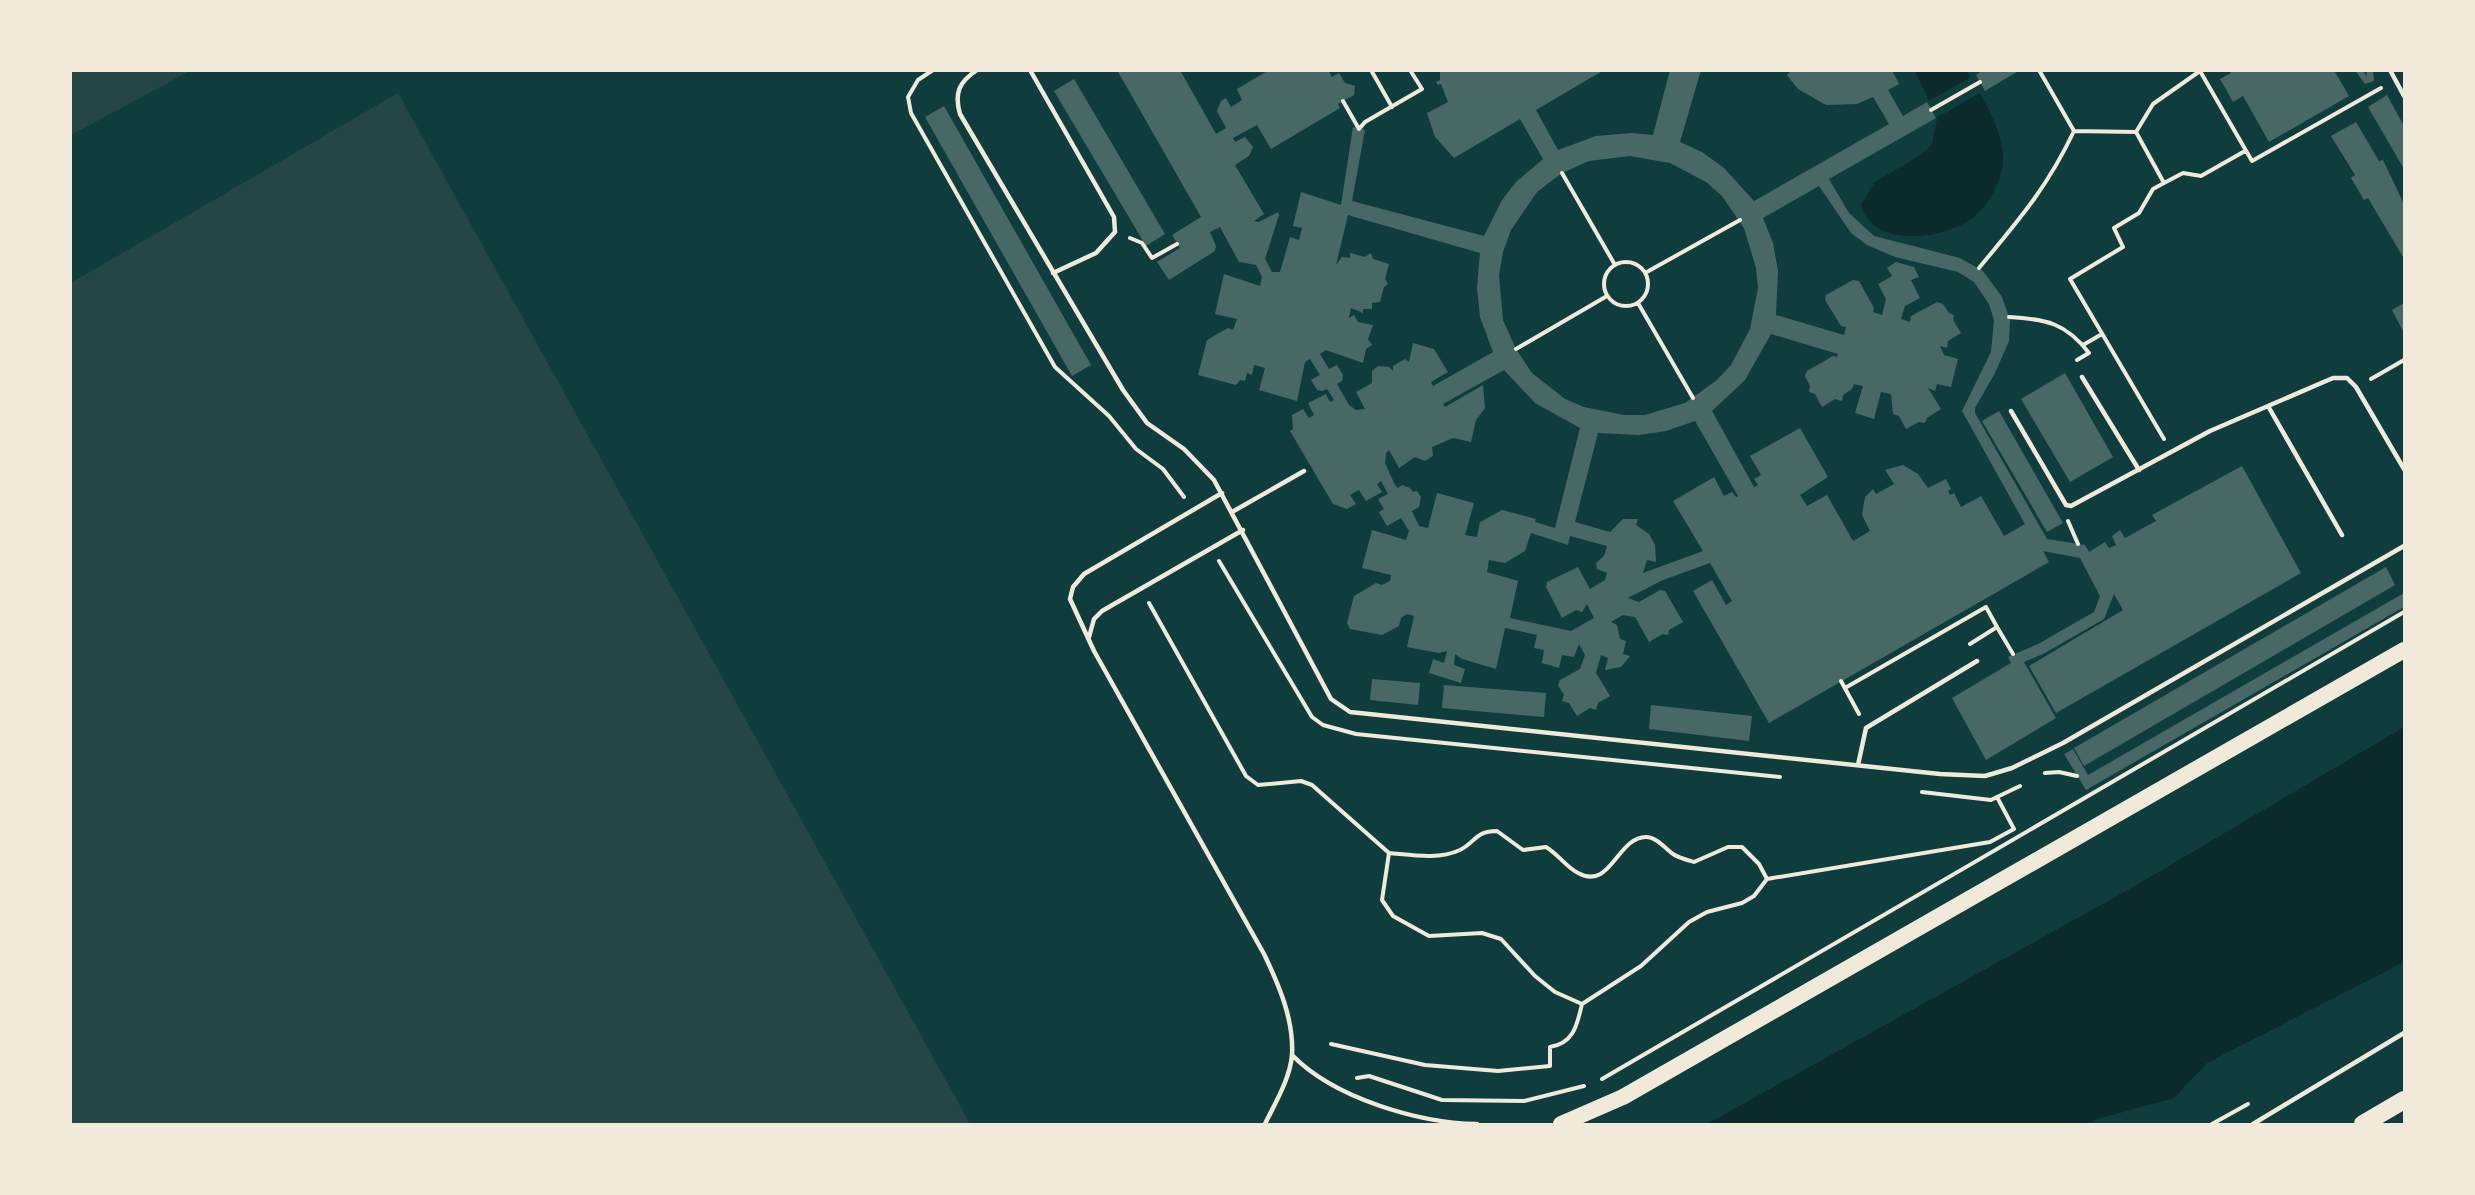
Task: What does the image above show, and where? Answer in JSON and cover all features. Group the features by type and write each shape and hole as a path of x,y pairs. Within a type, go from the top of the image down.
{"highway":[{"path":"1561,1125 1623,1097 2404,650"},
{"path":"2363,1125 2404,1100"}],"lane":[{"path":"977,70 963,79 956,100 960,114 1123,390 1147,423 1192,457 1214,480 1243,530 1331,699 1350,712 1858,765 1986,776 2012,768 2063,742 2404,546"},
{"path":"1030,70 1114,217 1115,232 1096,253 1053,273"},
{"path":"2390,70 2404,96"},
{"path":"2082,377 2139,470"},
{"path":"2011,411 2066,504 2078,504 2210,431 2333,378 2347,378 2356,387 2404,469"},
{"path":"2268,406 2342,535"},
{"path":"1232,512 1304,471"},
{"path":"1222,493 1084,574 1073,587 1071,599 1078,620 1264,954 1284,1000 1292,1055 1287,1076 1265,1125"},
{"path":"1089,637 1091,624 1097,615 1140,587 1243,530"},
{"path":"1858,765 1866,728 1977,661"},
{"path":"2253,1125 2404,1033"},
{"path":"1292,1055 1327,1084 1378,1104 1419,1116 1458,1124 1477,1125"}],"path":[{"path":"933,70 918,80 908,97 911,113 1055,367 1109,416 1136,449 1163,469 1192,511"},
{"path":"1371,70 1392,107"},
{"path":"1343,101 1359,129 1422,89 1410,70"},
{"path":"2039,70 2074,131"},
{"path":"2136,132 2153,104 2200,70 2252,161 2395,80"},
{"path":"1931,110 1980,82"},
{"path":"2074,131 2136,132"},
{"path":"1979,268 2008,236 2037,197 2058,166 2074,131"},
{"path":"2136,132 2164,183"},
{"path":"2171,452 2070,279 2123,247 2114,228 2139,213 2153,189 2183,173 2201,176 2246,151"},
{"path":"1562,173 1615,265"},
{"path":"1645,273 1740,220"},
{"path":"1115,232 1142,243 1152,258 1177,244"},
{"path":"1632,262 1645,273 1648,290 1638,303 1621,306 1607,296 1605,279 1615,265 1632,262"},
{"path":"1516,349 1607,296"},
{"path":"1638,303 1693,398"},
{"path":"2009,317 2033,319 2062,326 2089,353 2074,362 2082,377"},
{"path":"2083,345 2102,334"},
{"path":"2356,387 2404,360"},
{"path":"1140,587 1246,776 1258,785 1301,781 1312,785 1389,853 1445,855 1461,849 1478,834 1497,831 1523,850 1546,847 1579,874 1594,876 1607,871 1625,847 1637,839 1647,837 1661,843 1674,855 1694,862 1728,847 1742,847 1759,864 1767,879"},
{"path":"1845,688 1986,607 2013,654"},
{"path":"1327,1084 1369,1076 1442,1100 1524,1101 1592,1084 2404,612"},
{"path":"1977,661 1969,645 1997,627"},
{"path":"1841,681 1866,728"},
{"path":"2037,777 2047,772 2078,776"},
{"path":"1330,1044 1425,1065 1498,1071 1550,1066 1550,1047 1558,1046 1573,1035 1582,1004 1641,966 1689,922 1707,912 1742,903 1754,896 1767,879 1990,842 2014,829 1997,797 2027,782"},
{"path":"1389,853 1382,900 1393,916 1429,936 1482,933 1501,939 1535,976 1555,992 1582,1004"}],"shaded area":[{"path":"71,70 190,70 190,71 71,135"},
{"path":"1915,71 1967,71 1999,132 2003,164 1990,199 1971,219 1943,232 1909,236 1893,234 1879,228 1868,218 1861,204 1875,182 1917,157 1932,145 1937,119"},
{"path":"398,93 970,1124 71,1124 71,283"},
{"path":"2404,727 2404,962 2207,1063 2174,1098 2094,1120 2090,1124 1707,1124 2135,886"}],"pier":[{"path":"1973,76 1982,92 1936,118 1927,102"}],"building":[{"path":"1117,70 1180,70 1216,134 1226,128 1217,111 1221,101 1226,98 1231,107 1242,100 1237,89 1269,70 1328,70 1332,77 1339,73 1345,83 1355,86 1354,95 1338,104 1340,108 1271,149 1257,125 1233,138 1235,142 1245,137 1253,147 1249,156 1235,165 1264,214 1254,221 1259,222 1278,212 1265,259 1272,272 1280,272 1290,237 1299,240 1302,228 1293,226 1301,192 1341,205 1353,127 1365,130 1352,201 1484,236 1502,200 1516,182 1543,159 1520,119 1454,158 1435,137 1427,113 1448,102 1441,84 1438,85 1436,82 1440,80 1440,70 1604,70 1536,110 1558,150 1596,136 1632,133 1653,135 1670,70 1701,70 1680,142 1702,152 1724,168 1754,201 1889,124 1873,97 1857,104 1826,105 1798,89 1787,75 1792,70 1892,70 1899,84 1888,90 1903,116 1927,102 1936,118 1829,179 1849,213 1874,236 1960,258 1983,271 2002,297 2010,320 2009,341 1995,373 1975,408 1975,413 2047,539 2085,545 2089,552 2105,542 2109,548 2116,545 2112,536 2120,530 2125,538 2156,521 2152,515 2242,466 2301,573 2056,713 2029,666 2123,610 2114,594 2104,619 2043,654 2024,662 2056,718 1986,760 1952,698 2011,663 2008,657 2038,644 2094,612 2100,596 2080,558 2043,551 2049,562 1769,723 1693,591 1712,580 1726,605 1732,601 1710,563 1663,580 1628,598 1639,602 1660,590 1665,591 1683,622 1669,630 1668,635 1663,634 1649,642 1635,617 1623,615 1611,622 1617,625 1620,639 1626,641 1623,654 1630,656 1621,667 1605,670 1608,658 1601,655 1596,673 1610,696 1598,703 1596,710 1590,708 1577,716 1569,703 1562,701 1564,695 1558,685 1560,680 1580,669 1585,655 1579,644 1574,657 1562,655 1559,668 1542,663 1544,650 1534,648 1537,635 1505,628 1496,669 1462,659 1455,654 1454,665 1465,669 1461,683 1429,673 1433,659 1444,663 1447,651 1439,653 1407,647 1414,616 1407,614 1401,618 1399,626 1382,635 1350,629 1347,623 1354,596 1376,583 1382,585 1390,581 1391,575 1362,568 1372,530 1406,540 1409,531 1401,518 1387,526 1379,512 1384,509 1378,499 1388,494 1381,481 1377,484 1382,492 1366,501 1359,490 1350,495 1356,504 1347,509 1333,504 1290,431 1293,429 1292,415 1303,409 1309,418 1314,415 1308,403 1326,394 1330,402 1334,400 1327,389 1317,390 1311,380 1320,375 1310,359 1305,362 1297,401 1259,390 1265,368 1254,365 1252,375 1247,373 1245,381 1240,380 1236,385 1198,375 1207,340 1228,328 1233,330 1237,319 1215,314 1224,274 1260,286 1262,277 1256,265 1239,262 1220,227 1210,232 1216,246 1215,251 1169,280 1157,262 1180,248 1172,235 1201,217","holes":["1630,156 1670,163 1706,182 1722,196 1744,228 1756,268 1758,288 1750,329 1731,365 1717,380 1685,403 1645,415 1624,415 1584,407 1565,399 1532,373 1516,349 1503,320 1499,275 1503,252 1511,230 1537,192 1562,173 1589,161","1819,186 1851,233 1867,245 1895,257 1958,272 1974,282 1989,304 1994,320 1991,352 1962,411 2025,524 2004,536 1981,496 1961,507 1954,493 1950,495 1948,491 1951,489 1946,479 1928,488 1918,474 1903,465 1885,470 1894,484 1876,494 1873,489 1865,497 1862,515 1870,531 1853,541 1827,495 1807,506 1800,495 1828,477 1800,428 1750,456 1761,475 1754,479 1758,485 1754,487 1712,411 1745,380 1771,334 1838,354 1837,357 1833,356 1807,371 1805,376 1810,386 1809,392 1815,394 1822,407 1835,399 1842,401 1843,395 1852,389 1854,384 1863,386 1855,413 1874,419 1881,392 1891,394 1893,414 1899,416 1906,429 1919,422 1925,423 1927,418 1941,409 1928,388 1935,391 1937,384 1951,387 1958,359 1944,355 1940,346 1947,348 1948,341 1961,333 1953,320 1954,315 1949,313 1943,304 1937,302 1911,316 1910,322 1901,319 1905,306 1920,298 1911,280 1919,277 1914,267 1896,262 1887,268 1892,276 1878,284 1886,299 1882,315 1873,312 1874,308 1859,281 1853,280 1826,295 1825,300 1841,326 1846,327 1844,335 1776,315 1778,271 1773,243 1763,218","1348,215 1480,253 1477,288 1480,317 1493,352 1433,386 1431,382 1448,372 1434,349 1413,343 1409,362 1405,359 1393,366 1393,371 1389,367 1378,366 1372,371 1372,383 1356,392 1365,409 1356,410 1349,405 1337,384 1342,381 1343,375 1337,365 1329,369 1320,354 1326,350 1363,363 1366,349 1372,345 1368,339 1373,325 1358,322 1354,315 1349,318 1351,308 1363,313 1363,309 1372,309 1372,303 1380,302 1384,287 1388,284 1385,279 1389,264 1373,259 1371,253 1365,257 1350,253 1350,258 1342,257 1336,265","1504,370 1535,403 1580,428 1555,528 1535,522 1536,519 1502,510 1480,522 1477,537 1465,535 1474,503 1437,493 1428,528 1419,526 1412,511 1419,507 1421,497 1417,491 1413,492 1402,485 1398,488 1395,485 1385,463 1386,453 1389,450 1399,468 1415,457 1425,461 1433,456 1432,447 1453,438 1471,442 1476,420 1485,408 1483,385 1445,407 1443,404","1695,421 1738,496 1736,497 1732,492 1724,496 1714,477 1673,501 1703,551 1643,573 1647,560 1656,562 1655,545 1649,534 1636,525 1638,519 1623,519 1610,532 1575,522 1598,433 1639,435 1666,431","1531,533 1568,545 1570,536 1607,546 1604,556 1596,563 1597,569 1607,573 1605,580 1590,589 1578,567 1547,582 1546,587 1562,618 1576,610 1582,612 1587,604 1594,618 1571,631 1510,618 1518,581 1487,572 1489,560 1505,563 1525,551"]},
{"path":"1983,70 2020,70 1985,91 1976,75"},
{"path":"2229,70 2338,70 2335,72 2349,96 2269,142 2243,96 2233,102 2220,79 2231,73"},
{"path":"2355,70 2363,70 2367,77 2366,70 2373,70 2374,81 2365,84"},
{"path":"1074,79 1165,234 1146,246 1054,91"},
{"path":"2387,95 2404,126 2404,169 2368,107"},
{"path":"944,106 1091,365 1072,376 925,117"},
{"path":"2356,122 2379,161 2383,160 2404,204 2403,257 2368,198 2364,200 2351,178 2355,175 2331,136"},
{"path":"2404,303 2404,333 2392,310"},
{"path":"2065,373 2113,457 2070,482 2021,399"},
{"path":"1999,411 2063,523 2047,532 1982,421"},
{"path":"2386,567 2395,585 2084,766 2074,748"},
{"path":"2404,593 2404,607 2086,790 2064,754 2073,749 2088,775"},
{"path":"1372,679 1420,683 1418,705 1370,700"},
{"path":"1444,685 1546,693 1544,717 1442,708"},
{"path":"1651,705 1752,716 1749,741 1649,729"}]}
